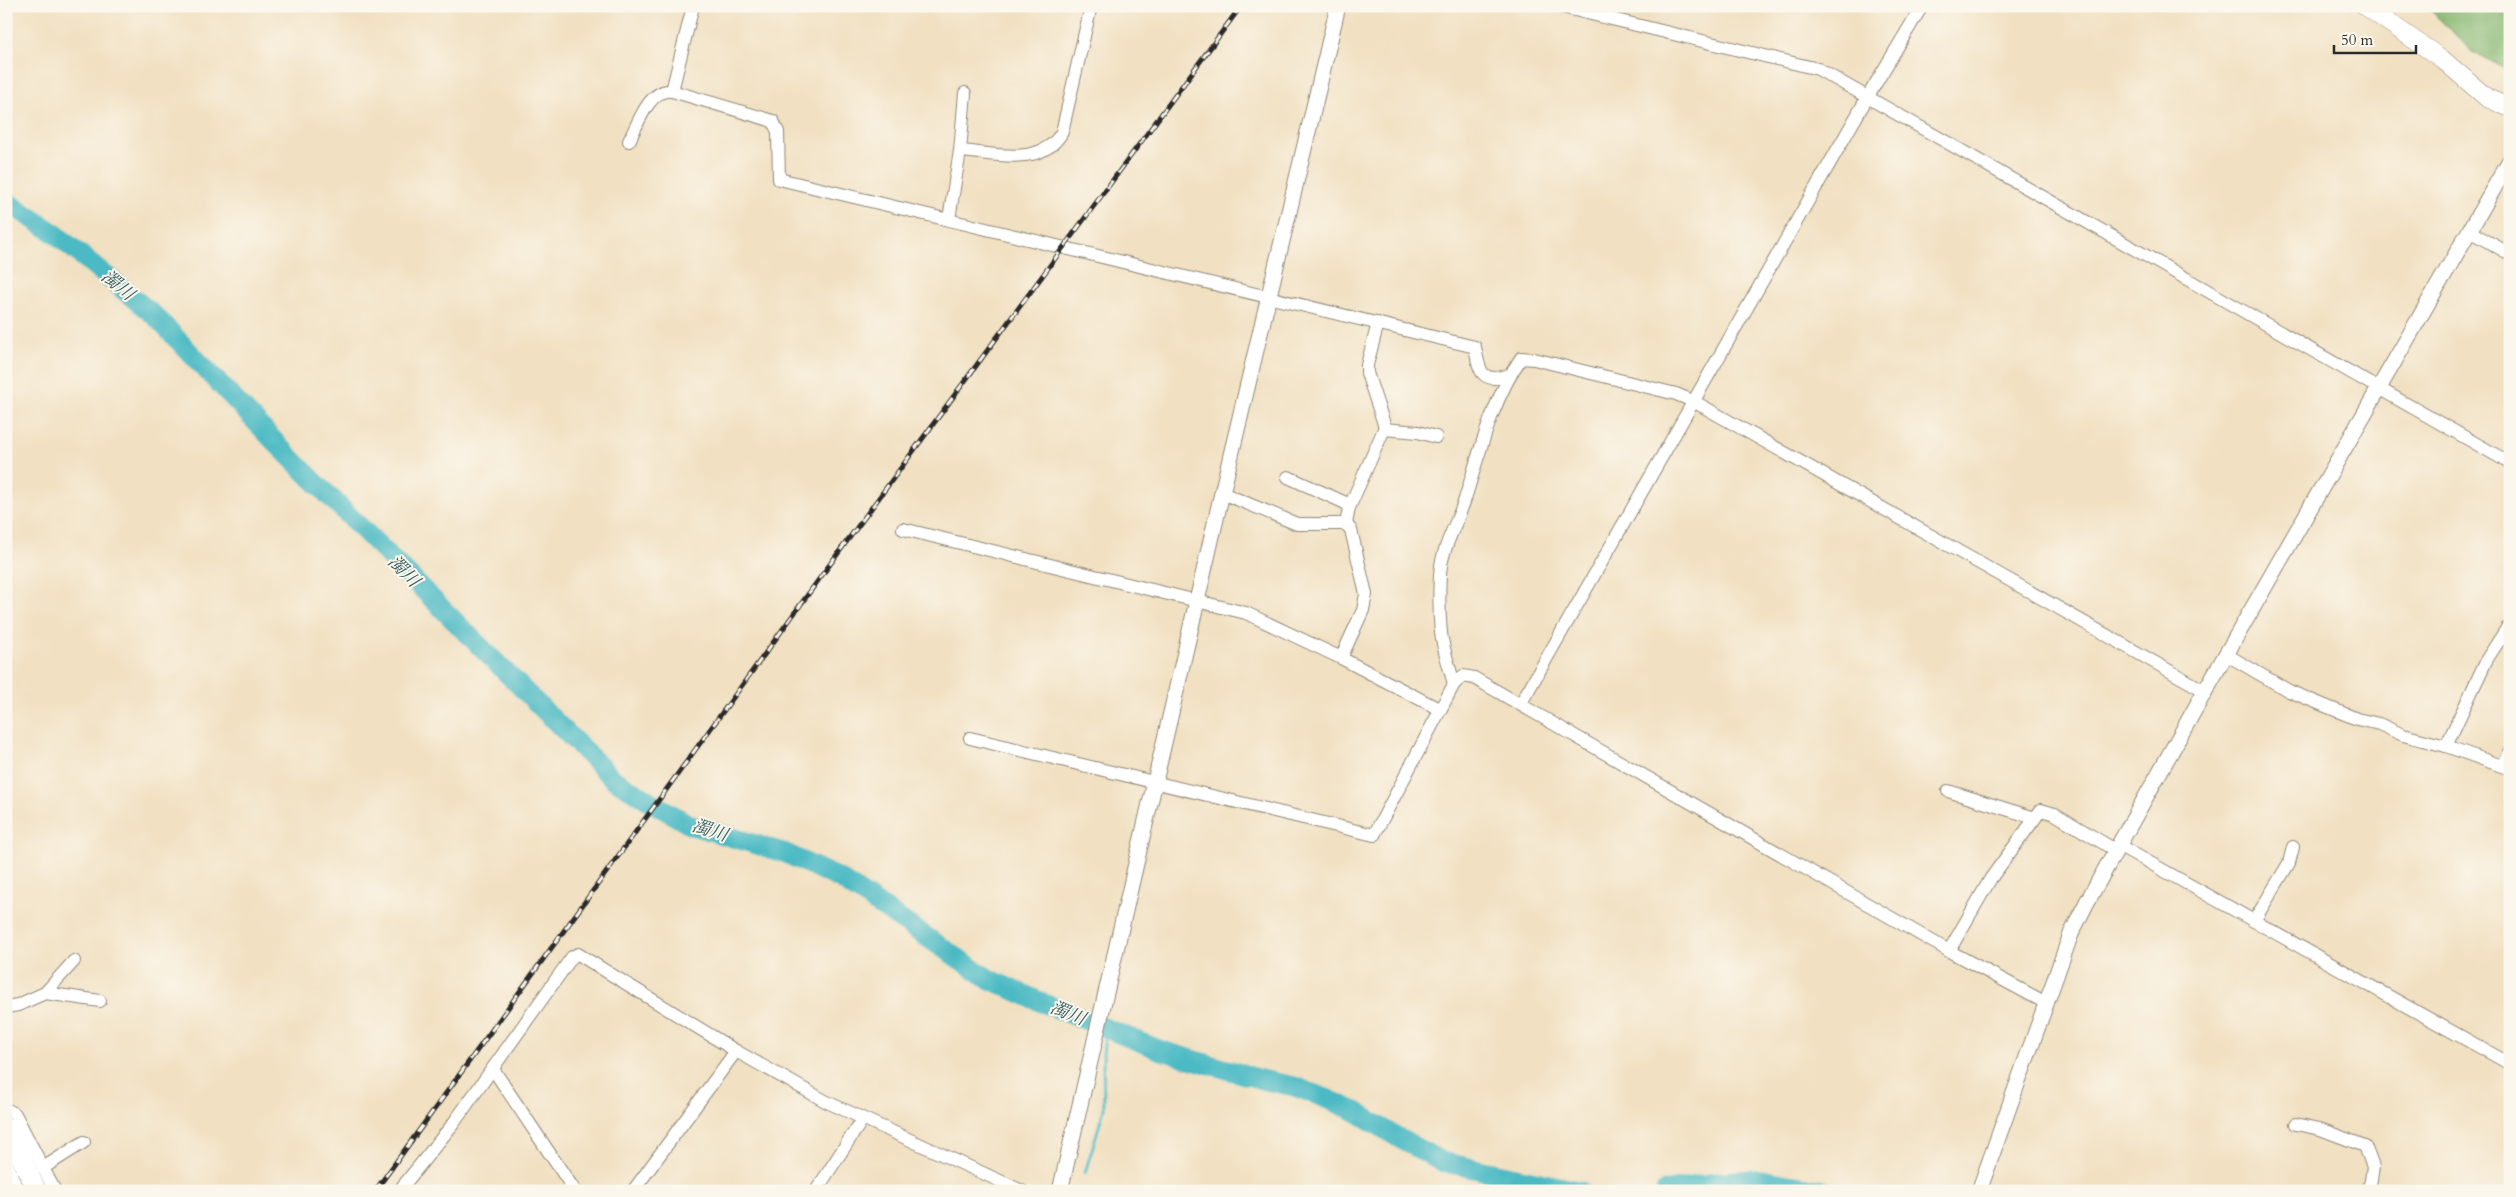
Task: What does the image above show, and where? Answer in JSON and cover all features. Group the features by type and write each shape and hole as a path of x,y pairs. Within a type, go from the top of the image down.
{"main road":[{"path":"2365,6 2442,59 2487,98 2510,108"},
{"path":"6,1127 37,1191"}],"street":[{"path":"672,92 693,6"},
{"path":"960,151 1022,156 1037,153 1057,140 1062,132 1091,6"},
{"path":"1060,1191 1222,493 1338,6"},
{"path":"1558,6 1818,69 2510,463"},
{"path":"1521,703 1695,402 1867,98 1922,6"},
{"path":"629,141 654,97 660,92 672,92 773,121 778,132 779,179 1475,346 1479,368 1486,376 1497,379 1509,375"},
{"path":"949,219 960,151 965,93"},
{"path":"1979,1191 2071,934 2116,848 2205,691 2510,160"},
{"path":"2469,231 2510,254"},
{"path":"1346,524 1350,505 1384,429 1384,420 1367,373 1367,365 1378,323"},
{"path":"1454,684 1441,633 1440,573 1448,541 1465,500 1472,471 1495,407 1509,375 1521,358 1534,359 1676,394 1695,402 2205,691"},
{"path":"1384,429 1418,432 1436,436"},
{"path":"1288,477 1350,505"},
{"path":"1222,493 1297,524 1346,524"},
{"path":"1341,658 1363,610 1366,594 1351,530 1346,524"},
{"path":"903,529 1257,617 1439,709"},
{"path":"2446,746 2487,659 2507,628"},
{"path":"2227,655 2289,691 2358,719 2379,724 2403,735 2446,746 2506,768 2510,752"},
{"path":"970,738 1374,835 1439,709 1454,684 1463,676 1474,678 1521,703 1949,951 2046,1003"},
{"path":"1948,791 2035,818"},
{"path":"1949,951 1991,878 2040,810 2044,809 2254,921 2510,1064"},
{"path":"2254,921 2289,863 2293,847"},
{"path":"399,1191 453,1124 572,957 578,954 736,1051 862,1120 1022,1191"},
{"path":"6,1007 18,1005 45,993 74,961"},
{"path":"45,993 100,1001"},
{"path":"633,1191 736,1051"},
{"path":"493,1069 575,1191"},
{"path":"6,1109 15,1114 55,1191"},
{"path":"816,1191 862,1120"},
{"path":"2296,1124 2320,1129 2365,1146 2373,1167 2369,1191"},
{"path":"43,1168 84,1142"},
{"path":"6,1162 18,1191"}],"green space":[{"path":"2426,6 2510,6 2510,72 2473,52"}],"waterway":[{"name":"濁川","path":"6,201 54,233 155,316 277,444 613,779 690,825 785,853 840,879 989,979 1043,1003 1160,1050 1263,1080 1293,1086 1325,1098 1355,1111 1402,1140 1443,1162 1580,1191"},
{"path":"1085,1173 1104,1109 1103,1054 1106,1028"},
{"name":"濁川","path":"1666,1191 1717,1182 1758,1179 1827,1191"}],"railway":[{"path":"375,1191 825,571 1241,6"}]}
